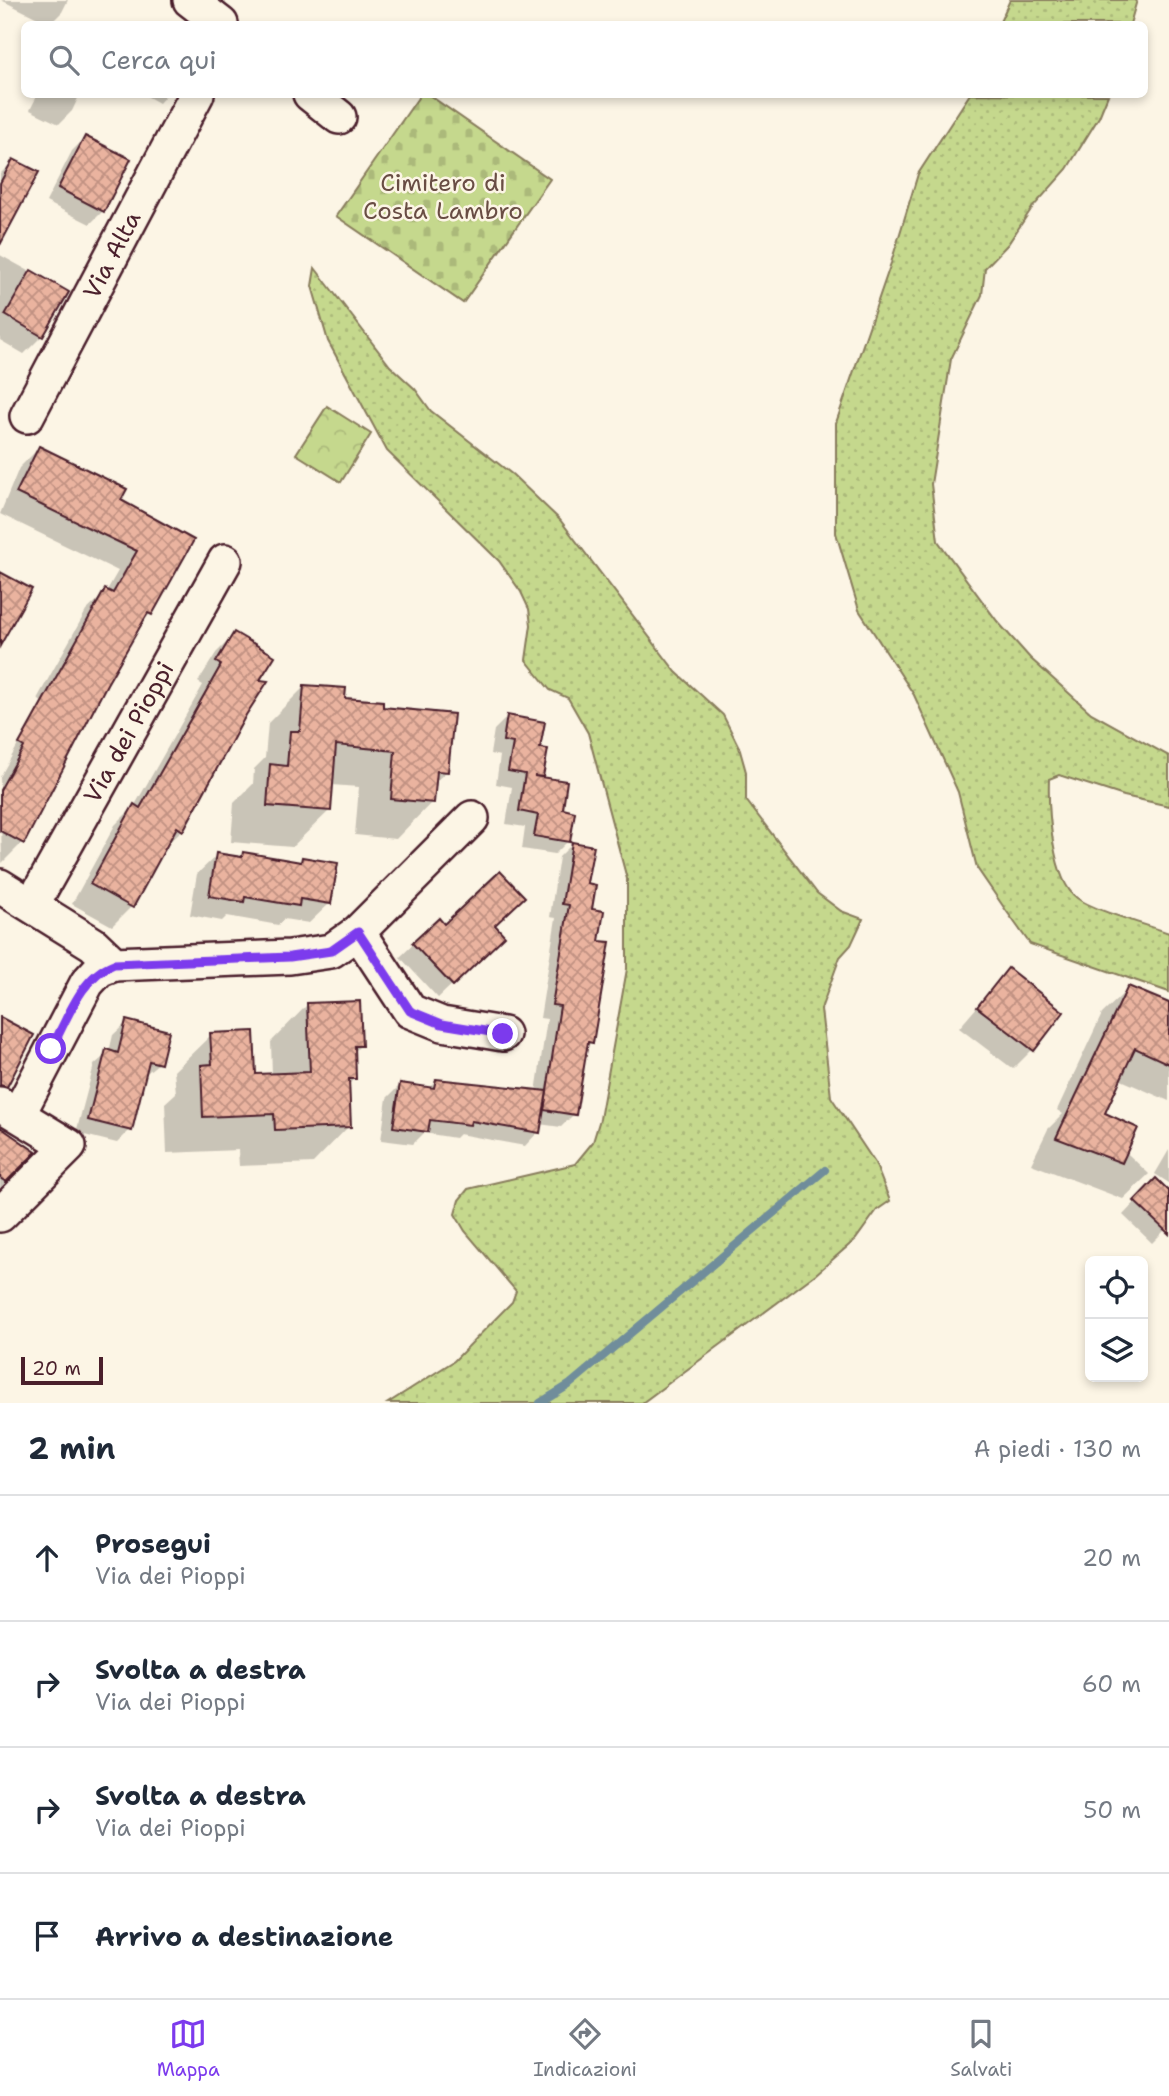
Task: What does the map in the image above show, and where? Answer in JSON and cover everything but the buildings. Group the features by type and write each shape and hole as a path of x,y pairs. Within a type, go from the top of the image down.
{"street":[{"path":"190,0 217,21"},
{"name":"Via Alta","path":"27,416 195,98"},
{"path":"315,98 339,117"},
{"name":"Via dei Pioppi","path":"32,905 225,561"},
{"path":"0,1215 69,1146 9,1108 87,983 99,970 114,964 290,957 331,951 358,932 472,818"},
{"path":"0,886 93,943 114,964"},
{"path":"358,932 410,1011 442,1024 503,1034"}],"green space":[{"path":"1010,0 1137,0 1131,21 1000,21"},
{"name":"Cimitero di Costa Lambro","path":"418,98 433,98 550,179 463,303 336,216"},
{"path":"967,98 1107,98 1099,117 1067,169 1032,208 1008,244 985,268 982,295 951,359 931,484 938,541 997,621 1030,658 1091,713 1169,756 1169,806 1124,796 1059,775 1049,779 1049,792 1053,843 1062,876 1069,889 1084,903 1169,933 1169,992 1030,944 977,868 958,792 914,695 859,610 836,533 836,423 891,263 918,174"},
{"path":"315,268 390,366 415,389 431,411 513,475 560,520 676,672 723,715 739,747 746,772 746,800 817,893 841,911 863,919 851,945 840,957 821,1009 831,1097 875,1163 890,1201 877,1210 856,1239 816,1274 642,1403 388,1403 454,1361 512,1302 516,1291 465,1231 455,1214 459,1200 468,1189 575,1164 593,1142 600,1119 627,969 627,879 588,733 568,698 550,690 526,660 531,625 529,609 521,592 499,561 387,451 328,341 312,286"},
{"path":"327,406 371,434 341,482 296,454"}],"waterway":[{"path":"540,1403 569,1385 825,1170"}],"route":[{"path":"51,1049 87,983 99,970 114,964 290,957 331,951 358,932 396,994 410,1011 442,1024 503,1034"}]}
